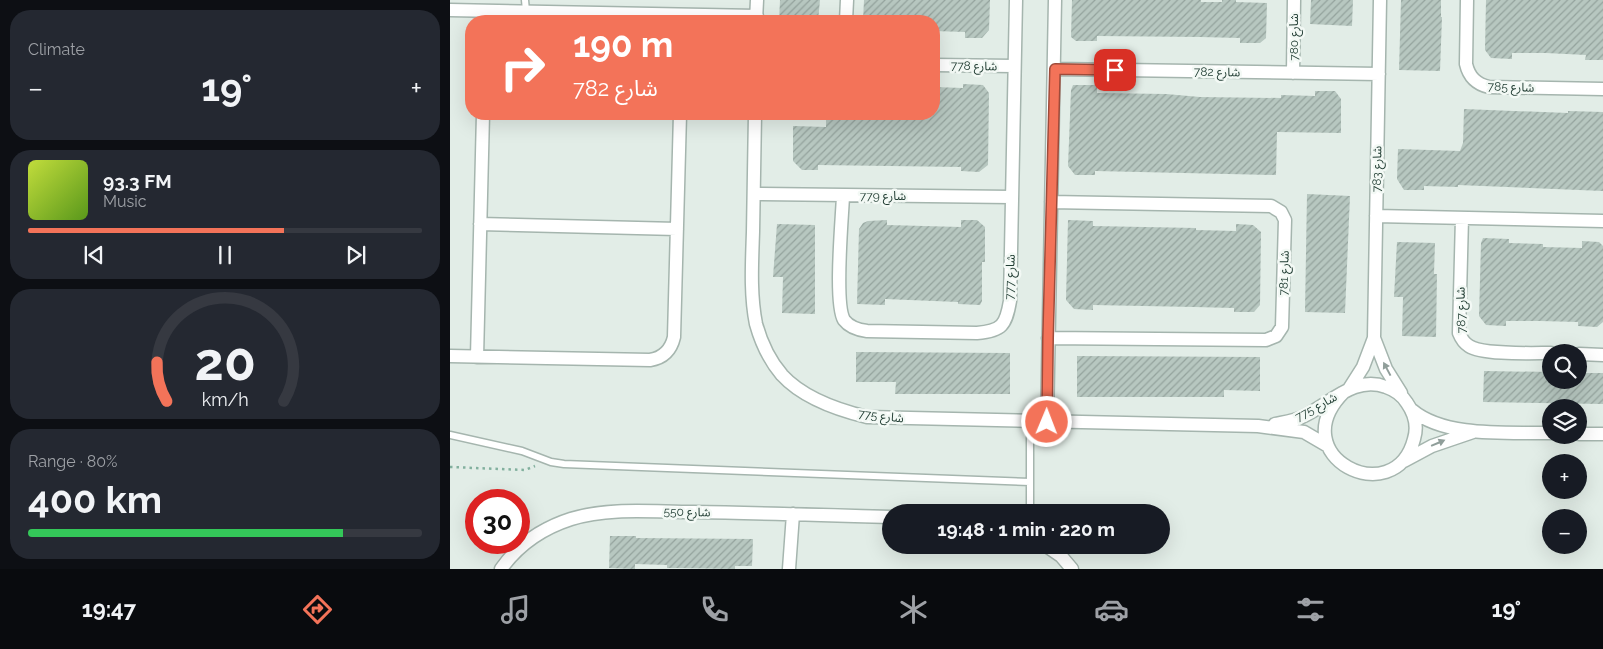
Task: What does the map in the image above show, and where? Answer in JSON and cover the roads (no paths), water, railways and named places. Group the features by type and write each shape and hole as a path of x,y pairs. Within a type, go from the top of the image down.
{"street":[{"path":"756,15 757,0"},
{"path":"846,0 846,15"},
{"name":"شارع 777","path":"843,196 838,295 844,320 854,329 868,331 977,333 992,332 1002,326 1008,315 1010,301 1016,0"},
{"path":"1047,422 1055,0"},
{"name":"شارع 780","path":"1293,73 1294,0"},
{"name":"شارع 783","path":"1346,390 1363,367 1374,338 1380,0"},
{"name":"شارع 785","path":"1468,0 1466,64 1469,74 1481,86 1603,89"},
{"path":"450,10 519,7 677,15"},
{"name":"شارع 778","path":"940,65 1014,66"},
{"name":"شارع 782","path":"1055,69 1379,74"},
{"path":"476,357 483,120"},
{"path":"450,356 650,360 661,356 670,348 674,337 680,120"},
{"name":"شارع 775","path":"755,120 752,280 756,324 771,358 782,375 798,389 842,411 867,417 1258,426 1304,432 1328,446"},
{"name":"شارع 779","path":"754,194 1011,197"},
{"name":"شارع 781","path":"1048,338 1266,340 1276,336 1282,327 1285,220 1281,212 1271,206 1051,202"},
{"path":"1376,216 1603,221"},
{"name":"شارع 787","path":"1462,218 1459,333 1461,338 1468,346 1484,351 1542,353"},
{"path":"480,224 677,229"},
{"name":"شارع 783","path":"1374,338 1386,369 1404,399"},
{"path":"1587,354 1603,355"},
{"path":"1478,431 1450,438 1401,462 1389,470 1375,474 1360,473 1347,468 1336,458 1328,446 1325,431 1327,416 1334,402 1346,390 1363,384 1378,384 1393,389 1419,416 1438,425 1478,431 1542,433"},
{"name":"شارع 775","path":"1258,426 1289,422 1302,417 1346,390"},
{"path":"1401,462 1410,451 1415,438 1415,423 1412,410"},
{"path":"1587,434 1603,434"},
{"name":"شارع 550","path":"501,569 516,551 539,533 572,518 594,514 638,512 882,517"},
{"path":"789,569 793,514"},
{"path":"1058,554 1072,569"}],"lane":[{"path":"1030,422 1030,504"},
{"path":"450,435 522,451 544,460 564,464 1030,482"}]}
